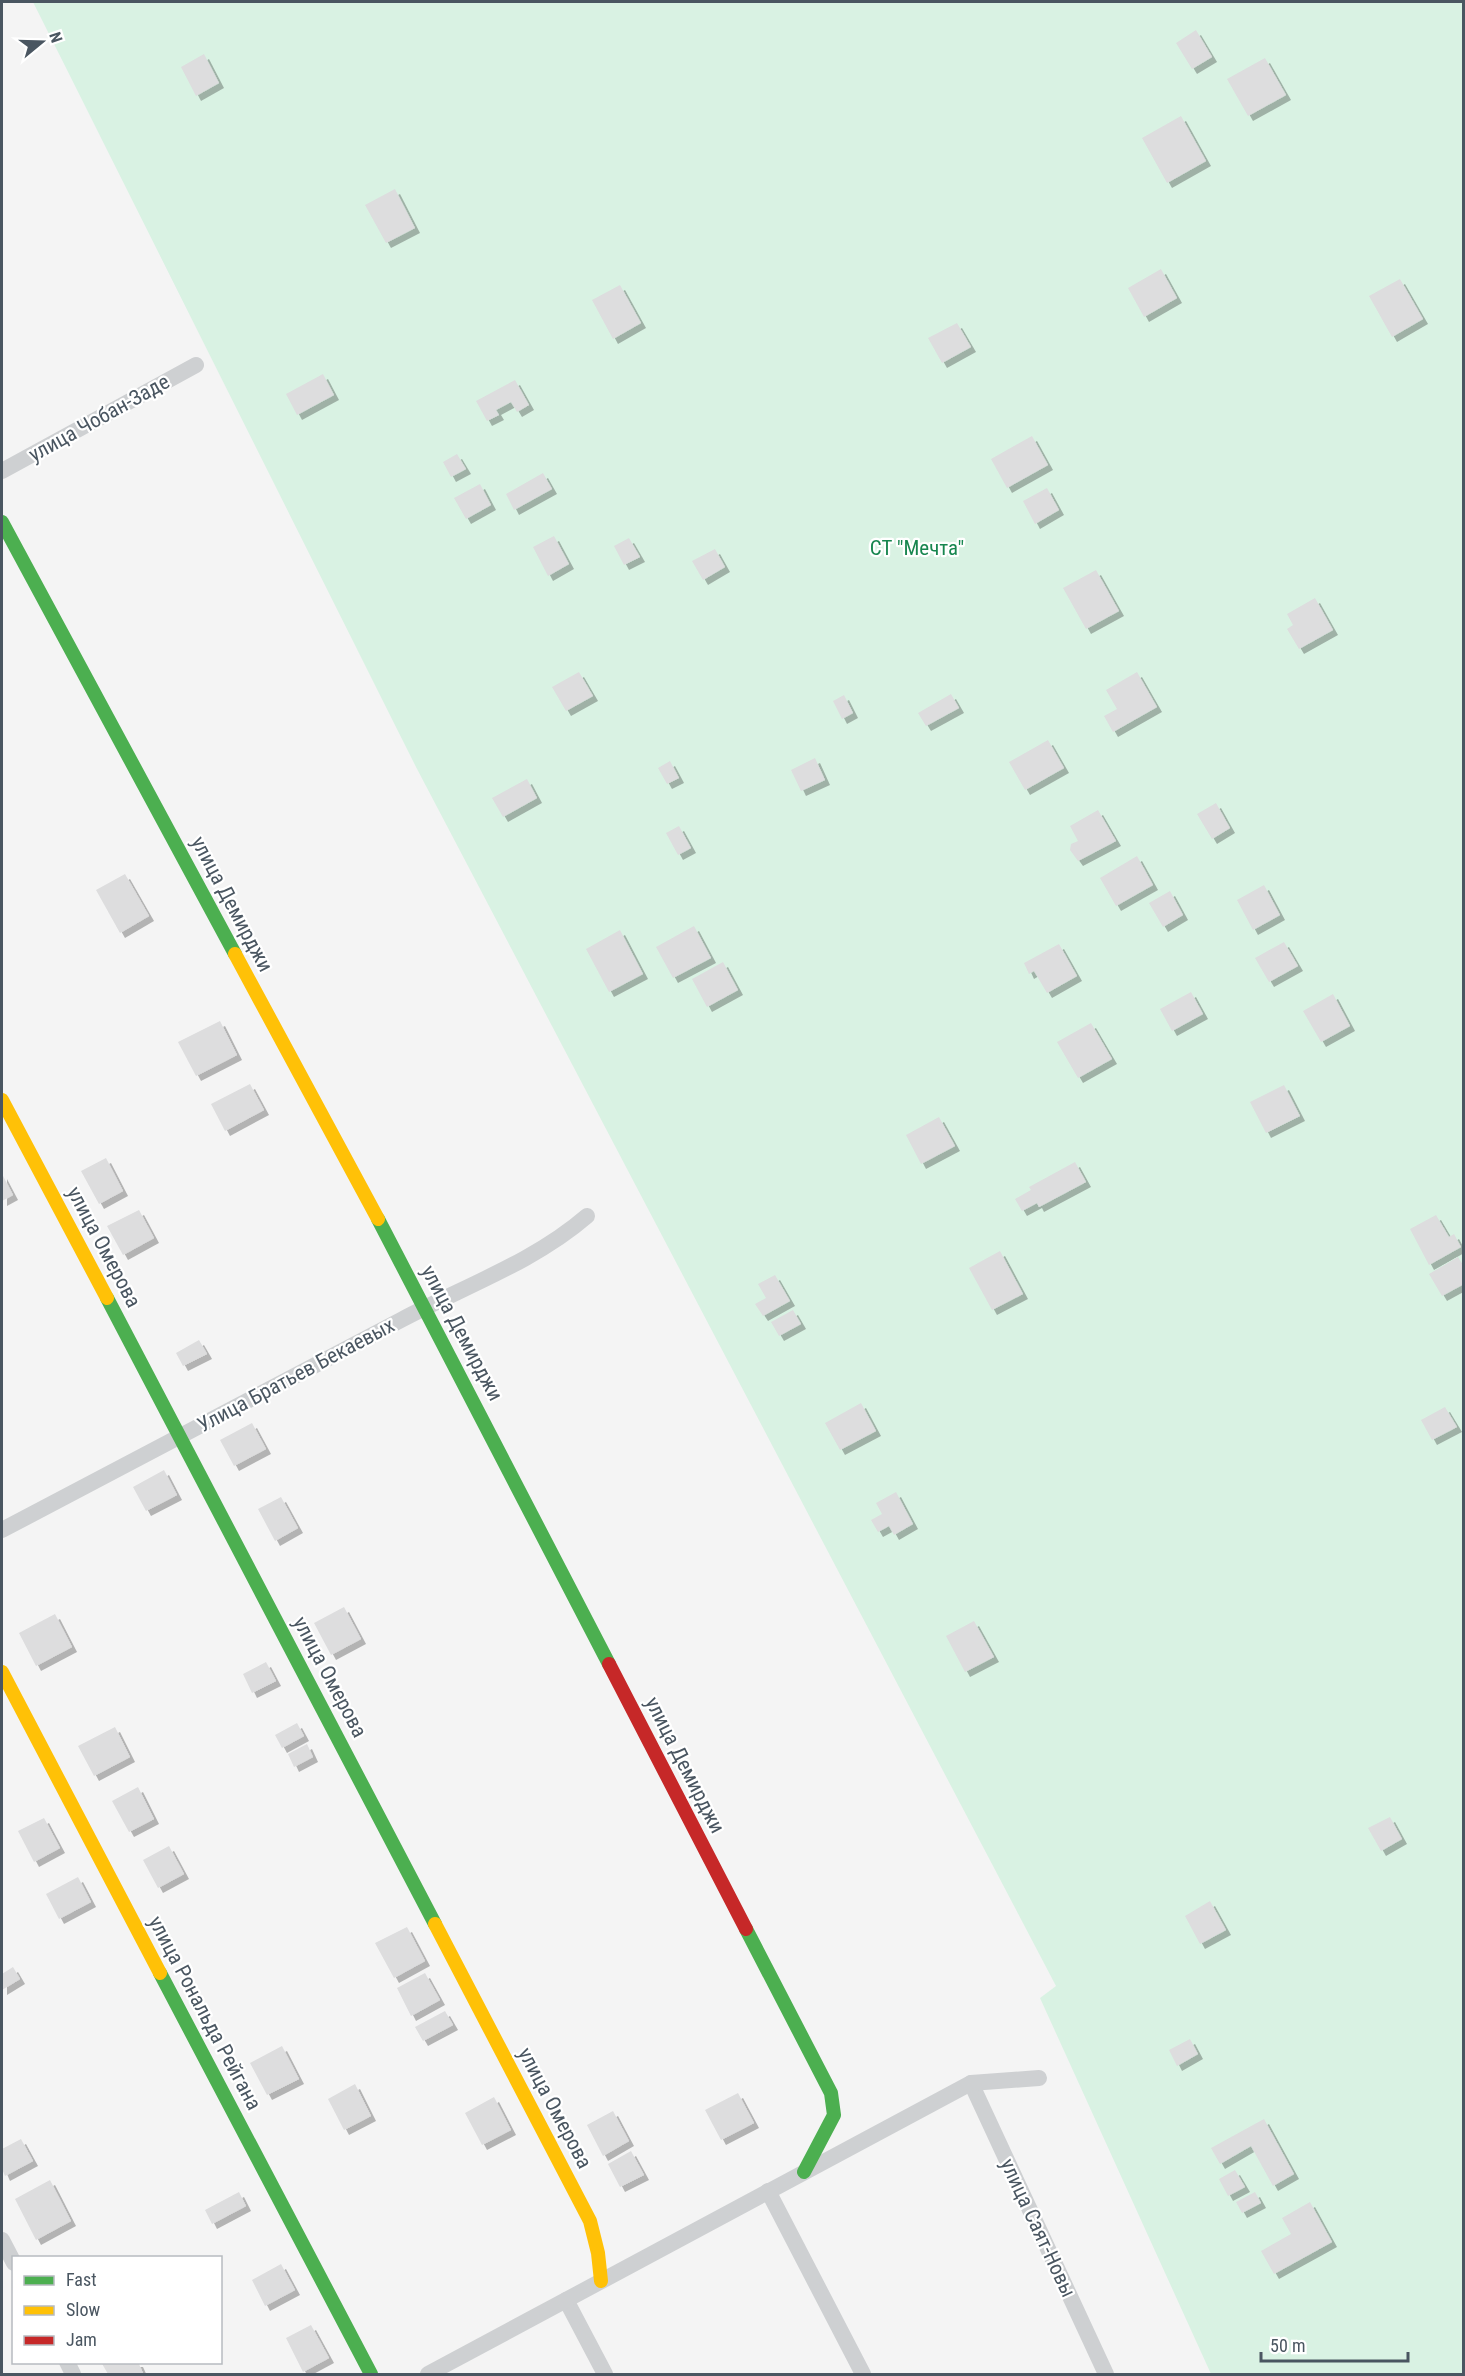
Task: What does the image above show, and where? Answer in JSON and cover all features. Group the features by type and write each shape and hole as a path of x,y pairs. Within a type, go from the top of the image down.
{"street":[{"name":"улица Чобан-Заде","path":"2,471 196,365"},
{"name":"улица Демирджи","path":"2,522 425,1307 831,2093 834,2115 804,2172"},
{"name":"улица Омерова","path":"2,1100 590,2221 598,2253 601,2281"},
{"name":"Улица Братьев Бекаевых","path":"2,1530 425,1307 538,1251 568,1233 587,1216"},
{"name":"улица Рональда Рейгана","path":"2,1672 372,2374"},
{"path":"428,2374 970,2083 1039,2078"},
{"name":"улица Саят-Новы","path":"970,2083 1106,2374"},
{"path":"768,2192 863,2374"},
{"path":"2,2240 12,2259"},
{"path":"566,2300 605,2374"}],"green space":[{"name":"СТ \"Мечта\"","path":"33,2 1463,2 1463,2374 1211,2374 1040,1998 1056,1986 416,767"}],"building":[{"path":"1196,30 1212,57 1192,69 1176,43"},
{"path":"204,54 219,83 196,96 181,67"},
{"path":"1265,58 1286,95 1248,116 1227,79"},
{"path":"1181,116 1206,161 1167,183 1142,138"},
{"path":"395,189 415,228 386,243 365,205"},
{"path":"1161,269 1177,298 1144,317 1128,288"},
{"path":"1400,279 1423,319 1392,337 1369,296"},
{"path":"620,285 641,323 613,339 592,300"},
{"path":"957,323 971,347 942,363 928,338"},
{"path":"323,374 334,395 297,415 286,394"},
{"path":"515,380 529,405 517,412 511,402 496,410 499,415 487,421 476,401"},
{"path":"1032,436 1048,465 1007,488 991,459"},
{"path":"457,454 466,469 451,477 443,462"},
{"path":"543,473 552,489 514,510 506,494"},
{"path":"480,484 491,505 466,519 454,498"},
{"path":"1047,488 1059,510 1035,524 1023,501"},
{"path":"554,536 569,564 548,576 533,547"},
{"path":"629,538 640,557 624,565 614,546"},
{"path":"715,549 725,567 703,580 692,561"},
{"path":"1096,570 1119,611 1086,629 1063,588"},
{"path":"1315,598 1333,630 1299,649 1287,629 1293,625 1287,614"},
{"path":"579,672 593,696 566,711 552,687"},
{"path":"1137,672 1157,707 1113,732 1104,716 1117,709 1106,690"},
{"path":"951,694 959,708 926,726 918,713"},
{"path":"844,695 853,713 842,719 833,701"},
{"path":"1048,740 1064,768 1025,790 1009,762"},
{"path":"815,758 825,780 801,791 791,770"},
{"path":"670,761 679,778 667,784 658,768"},
{"path":"527,779 537,798 503,817 492,798"},
{"path":"1216,803 1230,828 1212,839 1197,814"},
{"path":"1098,810 1116,841 1078,861 1070,850 1071,844 1078,841 1070,826"},
{"path":"679,826 691,848 678,855 666,833"},
{"path":"1137,856 1153,885 1116,906 1100,878"},
{"path":"125,874 149,916 120,933 96,890"},
{"path":"1264,885 1280,915 1253,930 1237,900"},
{"path":"1170,891 1183,915 1163,927 1149,903"},
{"path":"694,926 711,958 673,978 656,947"},
{"path":"620,930 643,974 609,992 586,949"},
{"path":"1284,942 1298,966 1269,982 1255,958"},
{"path":"1059,944 1077,976 1047,993 1034,971 1029,974 1024,963"},
{"path":"723,962 738,990 707,1007 692,979"},
{"path":"1191,992 1203,1014 1172,1031 1160,1009"},
{"path":"1333,994 1350,1026 1321,1042 1303,1011"},
{"path":"220,1021 237,1055 196,1076 178,1042"},
{"path":"1091,1023 1112,1059 1078,1078 1057,1042"},
{"path":"250,1084 264,1110 225,1131 211,1104"},
{"path":"1284,1085 1300,1116 1266,1133 1250,1102"},
{"path":"939,1117 955,1146 921,1164 906,1135"},
{"path":"106,1158 123,1191 99,1204 81,1171"},
{"path":"1075,1162 1086,1182 1039,1207 1037,1203 1022,1211 1015,1199 1031,1190 1029,1187"},
{"path":"2,1174 13,1195 2,1201"},
{"path":"139,1210 154,1238 123,1255 107,1226"},
{"path":"1436,1215 1449,1237 1454,1234 1461,1247 1429,1265 1410,1229"},
{"path":"1000,1251 1023,1294 992,1310 969,1268"},
{"path":"1458,1257 1464,1267 1464,1284 1442,1296 1429,1274"},
{"path":"775,1275 790,1301 763,1316 755,1304 766,1298 758,1284"},
{"path":"793,1310 801,1324 779,1336 771,1322"},
{"path":"199,1340 207,1354 183,1366 176,1353"},
{"path":"861,1403 876,1431 840,1450 825,1423"},
{"path":"1445,1407 1457,1427 1432,1440 1421,1420"},
{"path":"252,1423 266,1449 234,1466 220,1440"},
{"path":"164,1470 177,1495 146,1511 133,1487"},
{"path":"896,1492 913,1524 894,1535 889,1526 878,1532 871,1520 882,1514 876,1503"},
{"path":"281,1497 298,1528 275,1541 258,1509"},
{"path":"344,1607 361,1639 331,1655 314,1623"},
{"path":"55,1614 72,1647 36,1666 19,1633"},
{"path":"974,1621 994,1657 965,1672 946,1636"},
{"path":"266,1662 276,1681 252,1693 243,1674"},
{"path":"297,1723 304,1736 282,1748 275,1735"},
{"path":"115,1727 130,1757 94,1776 78,1746"},
{"path":"307,1744 313,1757 294,1767 288,1754"},
{"path":"138,1787 154,1819 129,1832 112,1801"},
{"path":"1390,1817 1402,1839 1381,1851 1368,1828"},
{"path":"44,1818 60,1848 34,1862 18,1831"},
{"path":"169,1846 184,1874 158,1888 143,1860"},
{"path":"78,1877 91,1902 59,1919 46,1894"},
{"path":"1210,1901 1226,1930 1200,1944 1185,1916"},
{"path":"407,1927 425,1961 394,1978 375,1943"},
{"path":"13,1967 20,1979 2,1990 2,1974"},
{"path":"425,1973 440,2000 411,2016 397,1988"},
{"path":"445,2011 453,2025 423,2041 415,2027"},
{"path":"1190,2039 1198,2054 1177,2066 1169,2050"},
{"path":"282,2046 299,2079 267,2095 250,2063"},
{"path":"355,2084 371,2116 344,2130 328,2099"},
{"path":"738,2093 754,2123 721,2140 705,2110"},
{"path":"494,2097 511,2130 482,2145 465,2113"},
{"path":"613,2111 629,2141 603,2156 587,2125"},
{"path":"1264,2119 1294,2174 1273,2186 1251,2146 1220,2164 1211,2148"},
{"path":"21,2139 33,2161 5,2176 2,2169 2,2149"},
{"path":"631,2151 644,2175 620,2187 608,2164"},
{"path":"1235,2170 1245,2187 1228,2196 1219,2179"},
{"path":"50,2180 71,2221 36,2240 15,2199"},
{"path":"239,2192 246,2206 212,2224 205,2210"},
{"path":"1255,2192 1261,2203 1242,2213 1236,2202"},
{"path":"1310,2202 1332,2242 1274,2274 1261,2251 1291,2234 1282,2218"},
{"path":"281,2264 295,2290 265,2306 252,2280"},
{"path":"311,2325 329,2358 303,2372 286,2338"},
{"path":"102,2364 139,2364 143,2373 108,2374"}],"traffic: fast":[{"path":"2,522 235,954"},
{"path":"378,1219 609,1664"},
{"path":"107,1298 435,1924"},
{"path":"746,1929 831,2093 834,2115 804,2172"},
{"path":"160,1973 371,2374"}],"traffic: slow":[{"path":"235,954 378,1219"},
{"path":"2,1100 107,1298"},
{"path":"2,1672 160,1973"},
{"path":"435,1924 590,2221 598,2253 601,2281"}],"traffic: jam":[{"path":"609,1664 746,1929"}]}
